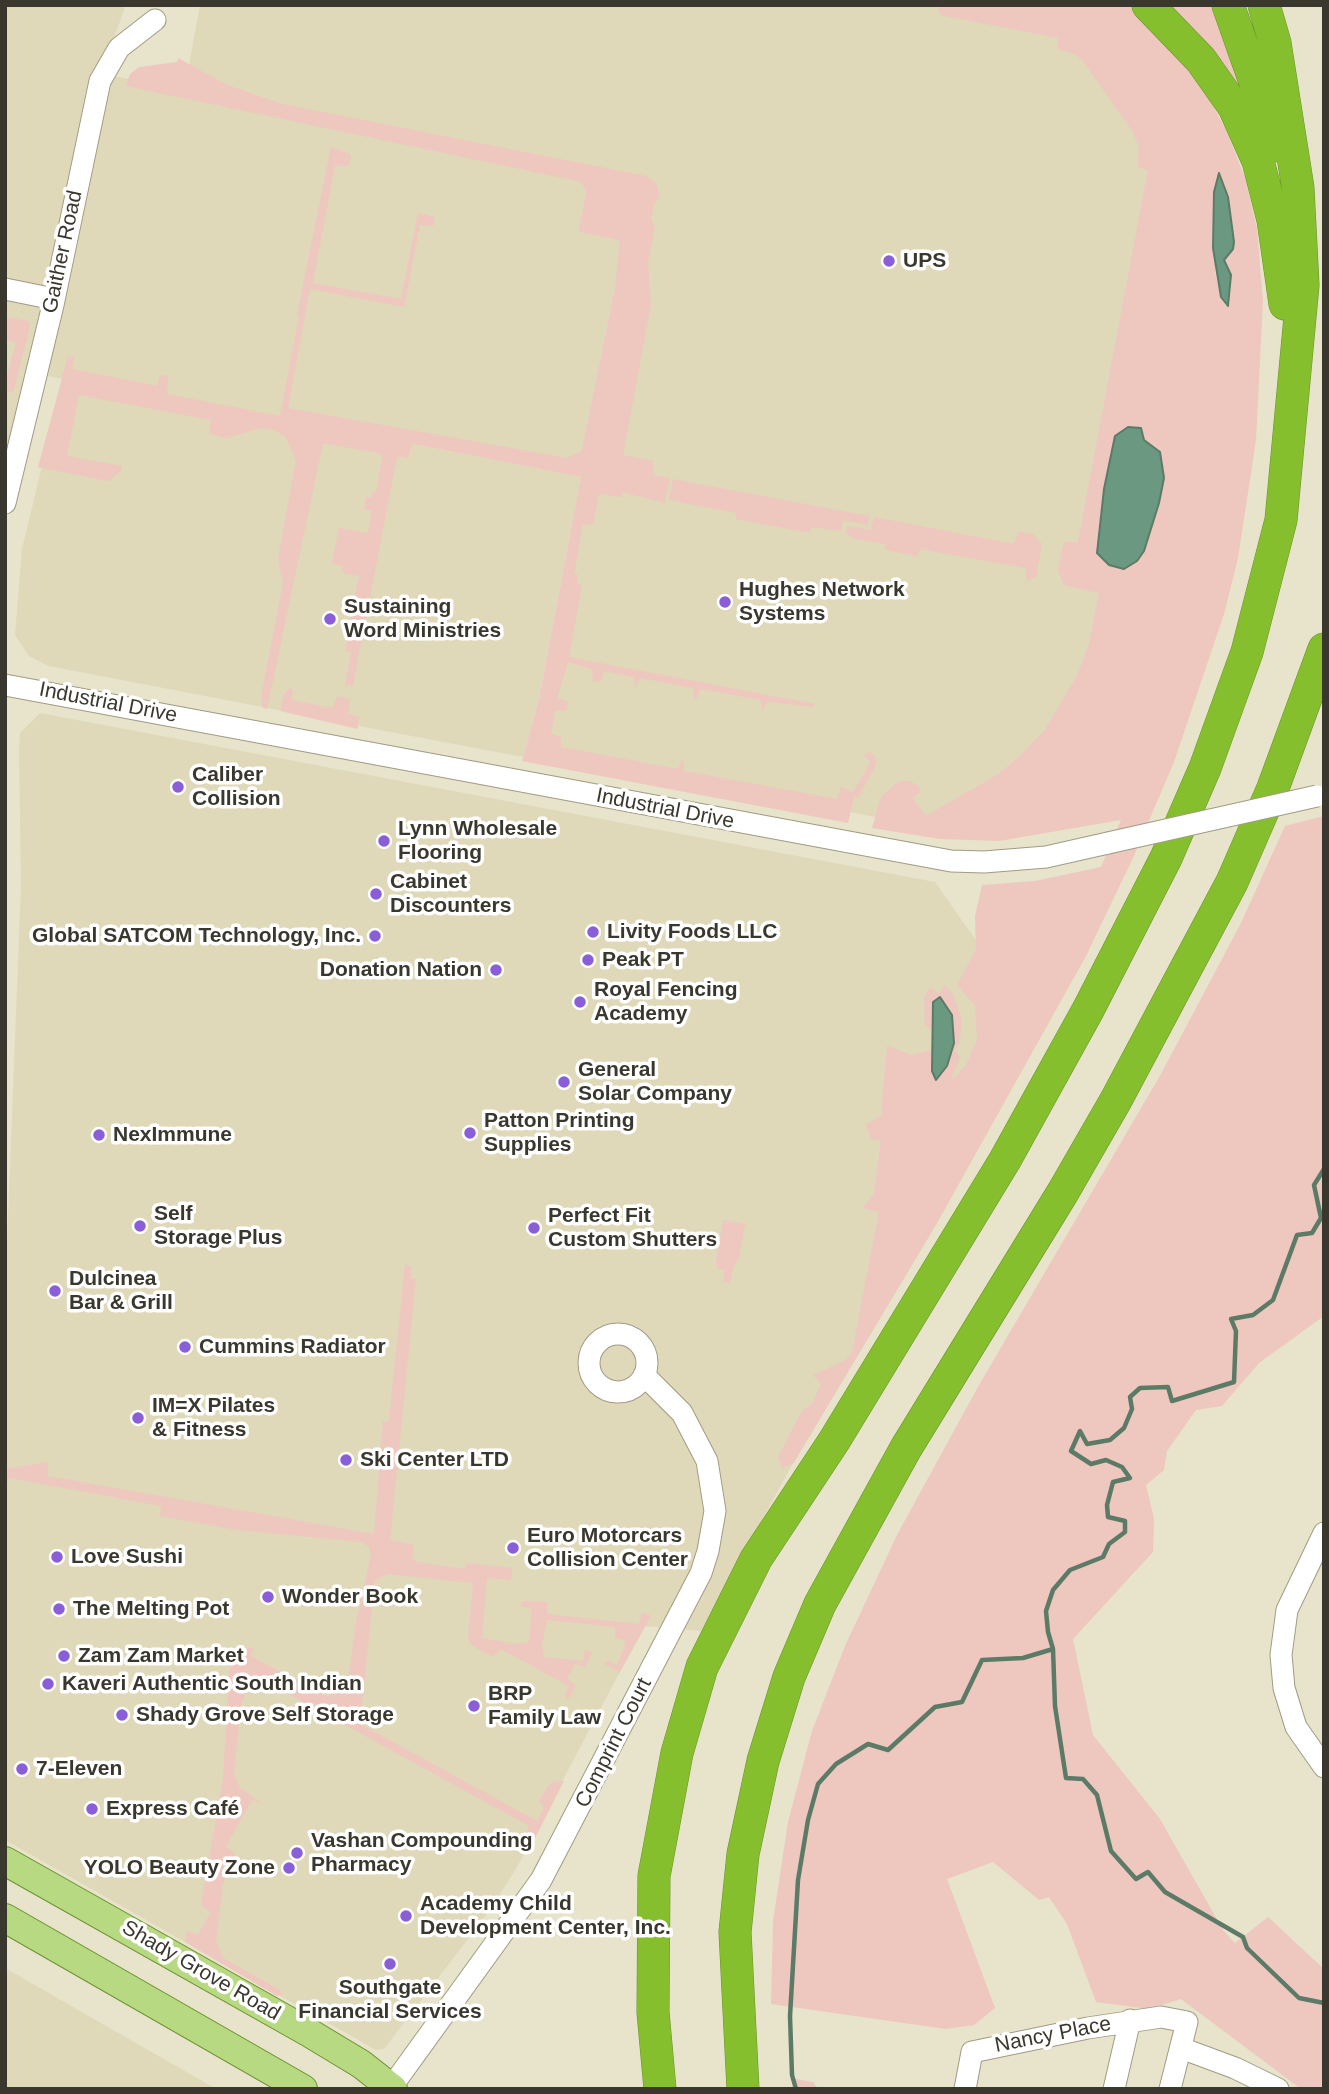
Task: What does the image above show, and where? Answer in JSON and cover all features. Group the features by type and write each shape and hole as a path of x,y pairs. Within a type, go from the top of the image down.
{"highway":[{"path":"1148,5 1201,60 1234,107 1258,161 1273,220 1296,376"},
{"path":"1228,5 1266,113 1284,194 1292,270 1296,376"},
{"path":"660,2089 653,2012 654,1876 677,1753 702,1667 756,1559 834,1441 1005,1160 1088,1010 1166,858 1205,768 1247,652 1281,520 1303,285 1298,188 1275,43 1264,5"},
{"path":"743,2089 735,1932 743,1854 763,1760 789,1677 820,1604 900,1459 1077,1169 1226,894 1273,788 1324,649"},
{"path":"675,2089 668,1930 677,1843 698,1744 726,1654 834,1441"}],"main road":[{"name":"Shady Grove Road","path":"5,1861 307,2032 392,2088"},
{"path":"5,1918 303,2089"}],"street":[{"name":"Gaither Road","path":"5,503 54,299 100,81 119,48 155,20"},
{"path":"5,289 54,299"},
{"name":"Industrial Drive","path":"5,685 939,859 1013,861 1108,843 1320,795"},
{"name":"Comprint Court","path":"392,2088 497,1946 541,1880 701,1573 715,1511 707,1461 682,1413 644,1376"},
{"path":"1324,1533 1287,1610 1281,1655 1284,1688 1296,1727 1324,1767"},
{"name":"Nancy Place","path":"965,2089 972,2052 1130,2020 1161,2017 1187,2022 1170,2089"},
{"name":"Nancy Place","path":"1114,2089 1130,2020"},
{"path":"1181,2048 1235,2068 1278,2089"}],"shaded area":[{"path":"5,5 126,5 101,73 184,92 200,5 978,5 1071,24 1162,169 1086,562 1109,591 1084,690 1028,759 929,827 536,753 590,472 402,436 398,457 406,458 410,455 412,444 581,477 539,700 523,757 359,726 357,716 348,715 346,723 49,666 29,656 15,635 22,549 63,379 33,373 5,487"},
{"path":"938,5 1130,5 1179,55 1207,95 1226,130 1245,178 1257,229 1263,301 1256,440 1238,558 1224,614 1174,762 1133,858 1086,956 936,1225 793,1464 782,1468 778,1457 802,1411 813,1403 821,1383 813,1375 846,1360 852,1352 879,1212 863,1208 874,1194 881,1141 871,1139 866,1124 881,1116 887,1046 911,1055 934,1050 932,1075 936,1080 934,1021 934,1031 925,1025 924,998 930,987 939,994 945,985 952,993 962,1019 960,1041 955,1050 960,1058 951,1079 955,1078 967,1063 977,1040 975,1005 957,985 976,950 975,916 982,885 1035,881 1101,867 1121,820 999,841 940,839 872,828 881,797 899,781 910,781 919,787 920,792 912,798 926,816 997,775 1045,730 1078,674 1089,644 1099,593 1064,585 1058,570 1064,542 1078,542 1148,170 1138,167 1139,147 1133,132 1083,61 1075,54 1057,49 1058,38 940,15","holes":["1220,173 1228,197 1230,253 1224,260 1231,288 1229,305 1225,305 1221,297 1215,271","1128,427 1141,428 1144,440 1162,458 1164,478 1144,551 1137,561 1124,569 1109,565 1097,553 1104,489 1115,436"]},
{"path":"1170,5 1222,5 1259,122"},
{"path":"178,58 227,85 282,104 646,176 656,183 660,196 654,204 651,220 655,227 648,262 651,304 623,455 653,461 653,475 670,478 665,503 622,492 621,497 599,494 593,525 583,524 574,574 578,575 577,584 582,585 569,657 815,704 814,707 767,702 762,712 761,700 700,689 694,700 693,688 640,678 635,689 634,677 604,671 601,681 593,682 592,669 568,662 557,698 568,702 567,710 555,711 551,734 561,737 561,747 678,769 683,759 684,771 837,799 841,787 853,792 871,762 864,755 870,752 876,757 876,764 858,798 854,797 848,823 522,761 539,700 581,477 413,444 408,458 397,457 365,623 375,627 364,626 353,686 345,685 351,652 345,651 359,576 342,573 343,566 332,563 339,528 368,533 372,511 364,509 366,497 371,498 373,492 376,492 383,454 323,443 267,709 263,708 261,698 283,583 278,558 296,461 286,437 274,430 261,428 227,438 209,434 211,420 79,395 67,456 122,466 121,471 108,481 38,467 68,356 74,358 72,369 157,386 160,375 168,376 167,394 280,416 299,316 297,315 331,147 350,154 351,158 348,166 335,165 313,283 401,299 418,213 435,217 433,226 420,225 404,307 310,289 288,408 567,458 582,451 615,289 620,240 579,232 586,192 582,182 126,86 130,74 139,67 177,62"},
{"path":"1219,173 1228,197 1234,242 1233,249 1224,260 1231,275 1228,306 1221,297 1213,248 1214,192"},
{"path":"5,317 28,321 30,326 13,393 5,391 5,383 16,343 5,339"},
{"path":"1128,427 1141,428 1144,440 1160,452 1164,478 1144,551 1137,561 1124,569 1109,565 1097,553 1104,489 1115,436"},
{"path":"673,479 869,516 868,525 843,520 841,531 811,527 810,533 736,519 736,513 669,500"},
{"path":"874,517 1014,544 1018,532 1033,534 1042,544 1036,577 1027,581 1025,568 920,549 917,556 885,550 885,544 852,538 846,533 847,526 871,530"},
{"path":"290,688 293,690 292,700 333,708 337,696 350,699 348,714 359,717 358,729 280,711 284,694"},
{"path":"40,713 935,882 1034,1023 701,1631 644,1626 517,1867 490,1910 384,2049 376,2050 5,1840 5,1292 21,886 19,750 20,733"},
{"path":"1324,816 1324,1316 1259,1363 1222,1406 1196,1410 1167,1451 1164,1470 1146,1485 1154,1519 1153,1552 1073,1639 1093,1735 1160,1819 1223,1930 1235,1943 1268,1917 1324,1969 1324,2089 1301,2089 1181,1999 1149,2009 1096,2002 1067,1924 1049,1897 1039,1900 993,1862 947,1879 995,2008 974,2025 946,2029 771,2004 773,1921 788,1822 812,1731 845,1646 897,1535 979,1385 1161,1074 1241,923 1285,826"},
{"path":"940,997 952,1015 954,1043 947,1066 936,1080 932,1071 933,1002"},
{"path":"723,1220 745,1224 739,1258 733,1268 730,1283 723,1282 725,1270 717,1269 716,1262"},
{"path":"405,1264 411,1267 411,1278 416,1279 390,1540 414,1545 412,1557 417,1562 465,1569 467,1563 512,1568 511,1580 487,1578 482,1638 516,1644 529,1642 532,1609 521,1606 523,1601 547,1602 547,1614 639,1624 642,1612 651,1616 620,1672 604,1664 608,1661 617,1665 624,1647 625,1640 615,1638 615,1627 547,1620 542,1645 544,1657 583,1661 585,1650 592,1652 585,1667 575,1664 567,1678 576,1686 568,1699 565,1696 569,1686 501,1649 493,1657 471,1645 468,1637 473,1583 388,1574 375,1580 360,1724 537,1821 544,1807 539,1801 548,1786 555,1781 564,1781 532,1844 524,1838 529,1826 256,1676 241,1703 234,1775 240,1788 263,1804 252,1800 226,1846 235,1854 223,1884 216,1941 223,1958 280,1990 281,1995 277,1996 185,1942 187,1931 198,1935 211,1912 201,1905 223,1779 230,1664 238,1651 250,1647 254,1649 250,1656 329,1697 335,1685 348,1683 356,1623 371,1556 369,1547 362,1542 237,1530 160,1516 161,1506 9,1478 5,1489 5,1469 48,1462 48,1476 374,1534 383,1421 389,1421"},
{"path":"5,1968 216,2089 5,2089"},
{"path":"791,2078 813,2082 818,2089 794,2089"}],"waterway":[{"path":"1324,1169 1314,1185 1321,1218 1312,1233 1297,1235 1273,1300 1253,1315 1231,1319 1236,1331 1234,1382 1172,1401 1168,1387 1140,1388 1130,1397 1132,1409 1124,1428 1110,1440 1087,1444 1080,1431 1071,1451 1091,1464 1106,1460 1122,1467 1130,1478 1113,1482 1107,1505 1108,1517 1125,1521 1125,1532 1109,1544 1103,1557 1070,1570 1053,1590 1046,1611 1053,1649 1055,1706 1066,1778 1083,1779 1097,1795 1111,1851 1136,1879 1148,1872 1165,1892 1243,1937 1247,1948 1299,1998 1324,2003"},
{"path":"796,2089 792,2075 790,2016 798,1880 808,1820 818,1784 836,1764 868,1744 888,1750 935,1707 962,1702 982,1660 1023,1658 1053,1649"}],"place":[{"name":"UPS","path":"889,261"},
{"name":"Hughes Network Systems","path":"725,602"},
{"name":"Sustaining Word Ministries","path":"330,619"},
{"name":"Caliber Collision","path":"178,787"},
{"name":"Lynn Wholesale Flooring","path":"384,841"},
{"name":"Cabinet Discounters","path":"376,894"},
{"name":"Livity Foods LLC","path":"593,932"},
{"name":"Global SATCOM Technology, Inc.","path":"375,936"},
{"name":"Peak PT","path":"588,960"},
{"name":"Donation Nation","path":"496,970"},
{"name":"Royal Fencing Academy","path":"580,1002"},
{"name":"General Solar Company","path":"564,1082"},
{"name":"Patton Printing Supplies","path":"470,1133"},
{"name":"NexImmune","path":"99,1135"},
{"name":"Self Storage Plus","path":"140,1226"},
{"name":"Perfect Fit Custom Shutters","path":"534,1228"},
{"name":"Dulcinea Bar & Grill","path":"55,1291"},
{"name":"Cummins Radiator","path":"185,1347"},
{"name":"IM=X Pilates & Fitness","path":"138,1418"},
{"name":"Ski Center LTD","path":"346,1460"},
{"name":"Euro Motorcars Collision Center","path":"513,1548"},
{"name":"Love Sushi","path":"57,1557"},
{"name":"Wonder Book","path":"268,1597"},
{"name":"The Melting Pot","path":"59,1609"},
{"name":"Zam Zam Market","path":"64,1656"},
{"name":"Kaveri Authentic South Indian","path":"48,1684"},
{"name":"BRP Family Law","path":"474,1706"},
{"name":"Shady Grove Self Storage","path":"122,1715"},
{"name":"7-Eleven","path":"22,1769"},
{"name":"Express Café","path":"92,1809"},
{"name":"Vashan Compounding Pharmacy","path":"297,1853"},
{"name":"YOLO Beauty Zone","path":"289,1868"},
{"name":"Academy Child Development Center, Inc.","path":"406,1916"},
{"name":"Southgate Financial Services","path":"390,1964"}]}
